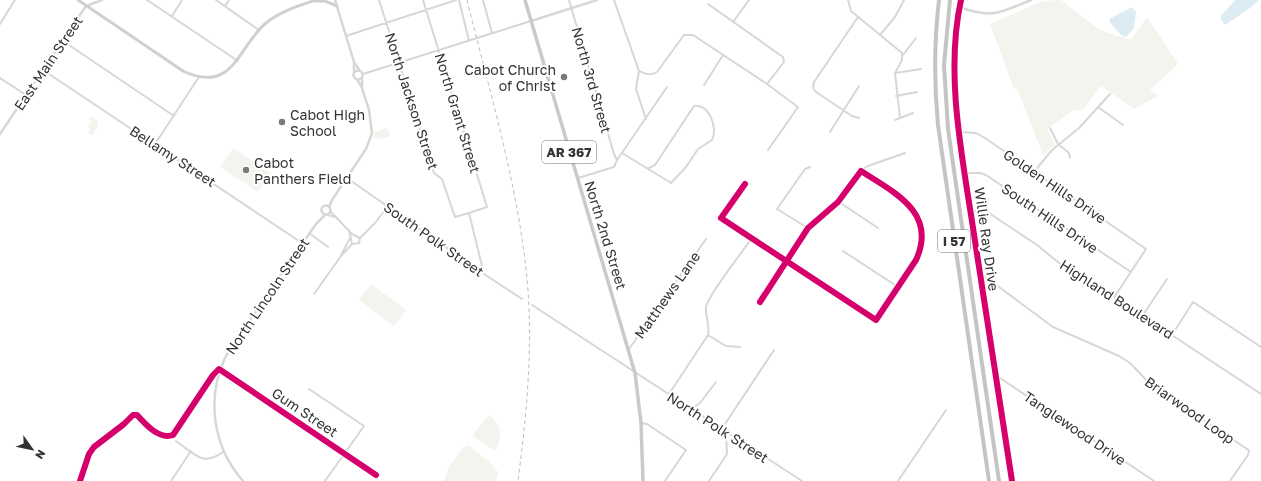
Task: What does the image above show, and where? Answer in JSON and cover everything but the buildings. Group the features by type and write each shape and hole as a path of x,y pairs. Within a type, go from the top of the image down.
{"highway":[{"name":"I 57","path":"939,0 934,56 934,85 938,125 989,481"},
{"name":"I 57","path":"950,0 944,65 948,129 999,481"}],"main road":[{"path":"78,0 183,71 209,77 222,73 238,61 259,30 273,18 285,11 315,0 325,1 337,6"},
{"name":"North 2nd Street","path":"525,0 635,373 641,423 642,481"}],"street":[{"path":"0,24 16,0"},
{"name":"East Main Street","path":"0,134 86,6 102,0"},
{"path":"147,0 238,61"},
{"path":"172,16 182,0"},
{"path":"216,0 259,30"},
{"path":"225,6 229,0"},
{"path":"335,0 354,62 362,74 362,88"},
{"name":"North Jackson Street","path":"379,0 434,172 442,179 455,217 469,213"},
{"name":"North Grant Street","path":"423,0 487,207 469,213"},
{"path":"346,36 456,0"},
{"path":"459,0 469,40"},
{"path":"483,0 492,33"},
{"name":"North 3rd Street","path":"569,0 617,160"},
{"path":"354,73 362,74 597,0"},
{"path":"614,0 639,71 636,89 646,119"},
{"path":"733,22 749,0"},
{"path":"848,0 849,8 903,55"},
{"path":"880,35 895,17 904,0"},
{"name":"Willie Ray Drive","path":"961,0 959,7 954,66 956,101 995,377 1012,481"},
{"path":"959,7 976,13 995,15 1031,0"},
{"path":"708,4 773,49 786,60 767,84"},
{"path":"858,17 814,82 813,88 816,92 852,116 859,118"},
{"path":"639,71 647,75 653,75 657,72 684,35 688,34 723,55 767,84 798,107 768,150"},
{"path":"900,118 896,96 895,73 903,55 916,38"},
{"path":"62,41 174,116"},
{"path":"704,85 723,55"},
{"path":"335,217 325,214 322,208 328,206 347,178 366,149 372,133 371,116 362,88 354,76 354,62"},
{"path":"895,73 921,69"},
{"name":"Bellamy Street","path":"43,70 302,243"},
{"path":"357,79 362,74"},
{"path":"155,144 200,76"},
{"path":"0,78 26,96"},
{"path":"830,132 859,86"},
{"path":"577,179 614,167 617,160 667,87"},
{"path":"896,96 918,92"},
{"path":"1034,172 1058,144 1078,128 1110,94"},
{"path":"622,153 666,182 674,182 686,168 698,149 712,140 714,130 709,114 706,110 698,106 691,109 655,165 650,168 646,168"},
{"path":"1098,108 1123,125"},
{"path":"895,120 913,113"},
{"path":"1050,128 1058,144 1069,153 1070,158"},
{"name":"Golden Hills Drive","path":"960,132 976,133 1146,249 1131,272"},
{"path":"760,302 808,228 838,202 861,171 868,166 905,153"},
{"path":"655,165 655,174"},
{"path":"808,228 777,209 805,169 810,168"},
{"path":"745,184 721,218 876,320 921,249 922,239 915,211 907,201 861,171"},
{"name":"South Hills Drive","path":"966,173 980,173 986,175 1131,272"},
{"name":"South Polk Street","path":"347,178 522,299"},
{"path":"838,202 878,228"},
{"path":"328,206 335,217 358,237"},
{"path":"358,237 366,232 375,223 388,206"},
{"path":"325,214 330,211"},
{"name":"Highland Boulevard","path":"971,211 984,211 990,213 1037,245 1069,270 1115,296 1261,394"},
{"path":"469,213 484,274"},
{"name":"North Lincoln Street","path":"242,481 223,452 216,428 214,409 215,394 220,369 233,345 302,243 325,214"},
{"path":"349,230 352,244"},
{"path":"309,233 328,247"},
{"path":"341,256 350,238 354,235"},
{"path":"314,294 341,256 352,244 358,244 358,237"},
{"path":"668,394 708,335 710,324 706,313 708,300 752,238"},
{"name":"Matthews Lane","path":"628,350 706,239"},
{"path":"843,250 898,287"},
{"path":"1115,296 1131,272"},
{"name":"Briarwood Loop","path":"980,273 1052,327 1119,356 1130,363 1152,386 1247,449 1249,451 1248,455 1230,481"},
{"path":"1143,315 1167,279"},
{"path":"1172,335 1193,302 1261,347"},
{"path":"532,305 635,373"},
{"path":"708,335 726,346 740,347"},
{"path":"721,430 774,350"},
{"path":"80,481 89,454 94,447 124,424 133,415 137,415 146,426 160,434 165,436 173,435 216,370 220,369"},
{"name":"Gum Street","path":"220,369 376,474"},
{"name":"North Polk Street","path":"635,373 802,481"},
{"name":"Tanglewood Drive","path":"995,377 1000,378 1154,481"},
{"path":"691,409 700,403 716,382"},
{"path":"309,389 364,426 326,481"},
{"path":"898,481 946,410"},
{"path":"641,423 647,424 686,450 665,481"},
{"path":"710,481 727,454 726,433"},
{"path":"176,441 207,460 223,452"},
{"path":"171,481 191,451"}],"shaded area":[{"path":"1061,0 1100,30 1131,40 1147,17 1178,64 1150,90 1158,96 1134,109 1101,86 1083,110 1072,111 1047,129 1055,144 1043,155 1017,89 1014,89 990,24 1043,1"},
{"path":"1235,0 1259,0 1225,25 1221,19 1221,16"},
{"path":"1132,7 1136,12 1134,28 1126,37 1121,35 1109,21 1111,18"},
{"path":"91,116 98,121 97,128 92,136 88,133 90,130 88,126 91,121 89,119"},
{"path":"387,128 390,136 380,139 373,137 375,132"},
{"name":"Cabot Panthers Field","path":"233,148 271,173 258,192 220,167"},
{"path":"371,284 406,310 394,326 359,300"},
{"path":"489,415 497,423 500,432 498,446 495,451 474,437 473,434"},
{"path":"469,446 489,461 498,472 496,481 444,481 449,467 463,447"}],"railway":[{"path":"467,0 509,168 516,202 526,269 529,349 527,402 518,481"}],"cycle path":[{"path":"961,0 956,29 954,59 955,90 961,152 1012,481"},
{"path":"745,184 721,218 876,320 916,260 921,243 921,229 917,216 909,205 886,187 861,171 838,202 808,228 760,302"},
{"path":"80,481 89,454 94,447 124,424 133,415 137,415 148,427 158,433 168,436 173,435 213,375 219,369 376,475"}],"place":[{"name":"Cabot Church of Christ","path":"564,77"},
{"name":"Cabot High School","path":"282,122"},
{"name":"Cabot Panthers Field","path":"246,170"}]}
